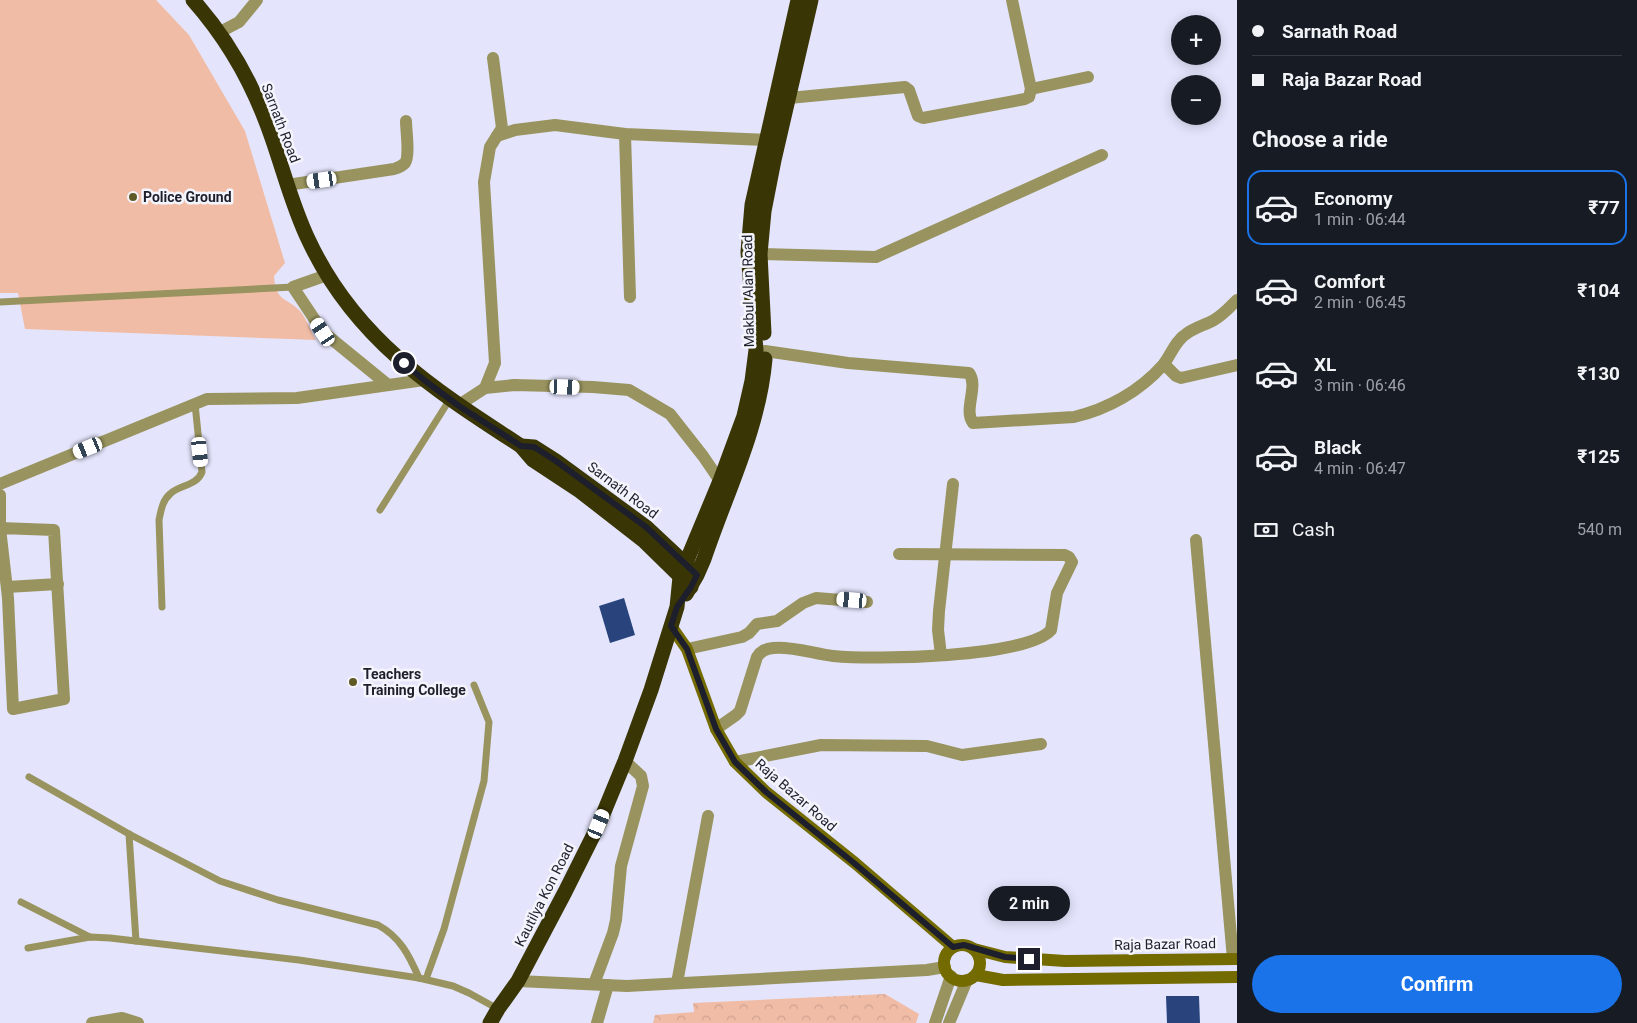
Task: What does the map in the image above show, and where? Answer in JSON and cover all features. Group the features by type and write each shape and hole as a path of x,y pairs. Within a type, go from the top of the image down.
{"highway":[{"name":"Sarnath Road","path":"193,0 220,32 245,75 266,120 287,185 308,239 326,275 348,306 370,331 424,380 521,446 533,460 580,491 689,576"},
{"name":"Makbul Alan Road","path":"689,576 720,481 744,416 752,381 756,350 748,252 752,205 798,0"},
{"name":"Makbul Alan Road","path":"689,576 755,417 763,386 765,351 760,254 764,211 811,0"},
{"name":"Kautilya Kon Road","path":"490,1023 518,981 599,824 651,690 677,607 689,576"}],"street":[{"path":"220,32 239,22 257,0"},
{"path":"789,98 905,87 909,90 918,116 928,118 1026,99 1029,97 1031,89 1012,0"},
{"path":"485,388 495,363 484,182 490,147 502,128 494,58"},
{"path":"1031,89 1088,77"},
{"path":"287,185 400,167 407,158 406,121"},
{"path":"497,136 515,130 555,125 625,134 766,140"},
{"path":"625,134 630,297"},
{"path":"760,254 876,257 1102,154"},
{"path":"326,275 293,287 323,332 388,385"},
{"path":"765,351 848,362 969,373 972,380 970,419 976,424 1074,417 1089,414 1108,406 1132,391 1164,364 1181,338 1192,330 1221,316 1237,300"},
{"path":"1164,364 1176,376 1181,378 1237,365"},
{"path":"0,484 207,399 297,398 424,380"},
{"path":"455,402 485,388 514,385 629,390 670,414 720,481"},
{"path":"941,654 938,630 939,611 953,484"},
{"path":"0,502 0,528 13,710 64,699 54,530 0,528"},
{"path":"1196,540 1232,902 1235,959"},
{"path":"716,729 740,711 757,657 766,649 781,648 832,656 860,658 911,657 998,650 1018,646 1047,634 1053,624 1057,593 1072,562 1069,556 1065,555 899,554"},
{"path":"5,594 58,584"},
{"path":"687,649 746,635 757,624 777,621 802,603 811,599 824,598 866,602"},
{"name":"Raja Bazar Road","path":"671,626 687,649 716,729 735,762 766,792 953,947"},
{"path":"735,762 821,745 927,746 962,755 1042,744"},
{"path":"594,984 613,933 621,866 643,786 641,776 625,761"},
{"path":"677,983 708,816"},
{"path":"935,1023 948,972 946,956 953,947 964,945 978,953 980,964 971,977 949,1023"},
{"name":"Raja Bazar Road","path":"974,949 1005,957 1065,961 1235,959"},
{"path":"518,981 627,986 926,970 948,972 961,981 971,977 1003,980 1237,977"},
{"path":"597,1023 608,985"},
{"path":"92,1023 122,1018 138,1023"}],"lane":[{"path":"0,302 293,287"},
{"path":"380,510 455,402"},
{"path":"162,606 159,520 163,503 170,493 198,479 202,472 195,404"},
{"path":"423,978 444,929 484,781 488,722 474,685"},
{"path":"28,777 129,834 220,881 278,900 378,925 389,931 400,941 423,978"},
{"path":"129,834 136,941"},
{"path":"21,902 90,937"},
{"path":"28,948 90,937 299,960 423,978 453,986 498,1009"}],"green space":[{"name":"Police Ground","path":"0,0 156,0 189,35 245,131 285,263 274,276 277,291 279,295 301,312 316,340 25,329 18,293 0,293"},
{"path":"885,994 919,1014 916,1023 653,1023 655,1015 694,1012 693,1003"}],"building":[{"path":"624,598 635,635 610,643 599,606"},
{"path":"1166,996 1199,996 1200,1023 1167,1023"}],"place":[{"name":"Police Ground","path":"133,197"},
{"name":"Teachers Training College","path":"353,682"}],"route":[{"path":"404,363 459,406 521,446 534,447 556,461 646,527 697,575 677,607 671,626 687,649 716,729 735,762 766,792 953,947 964,945 1005,957 1029,959"}]}
